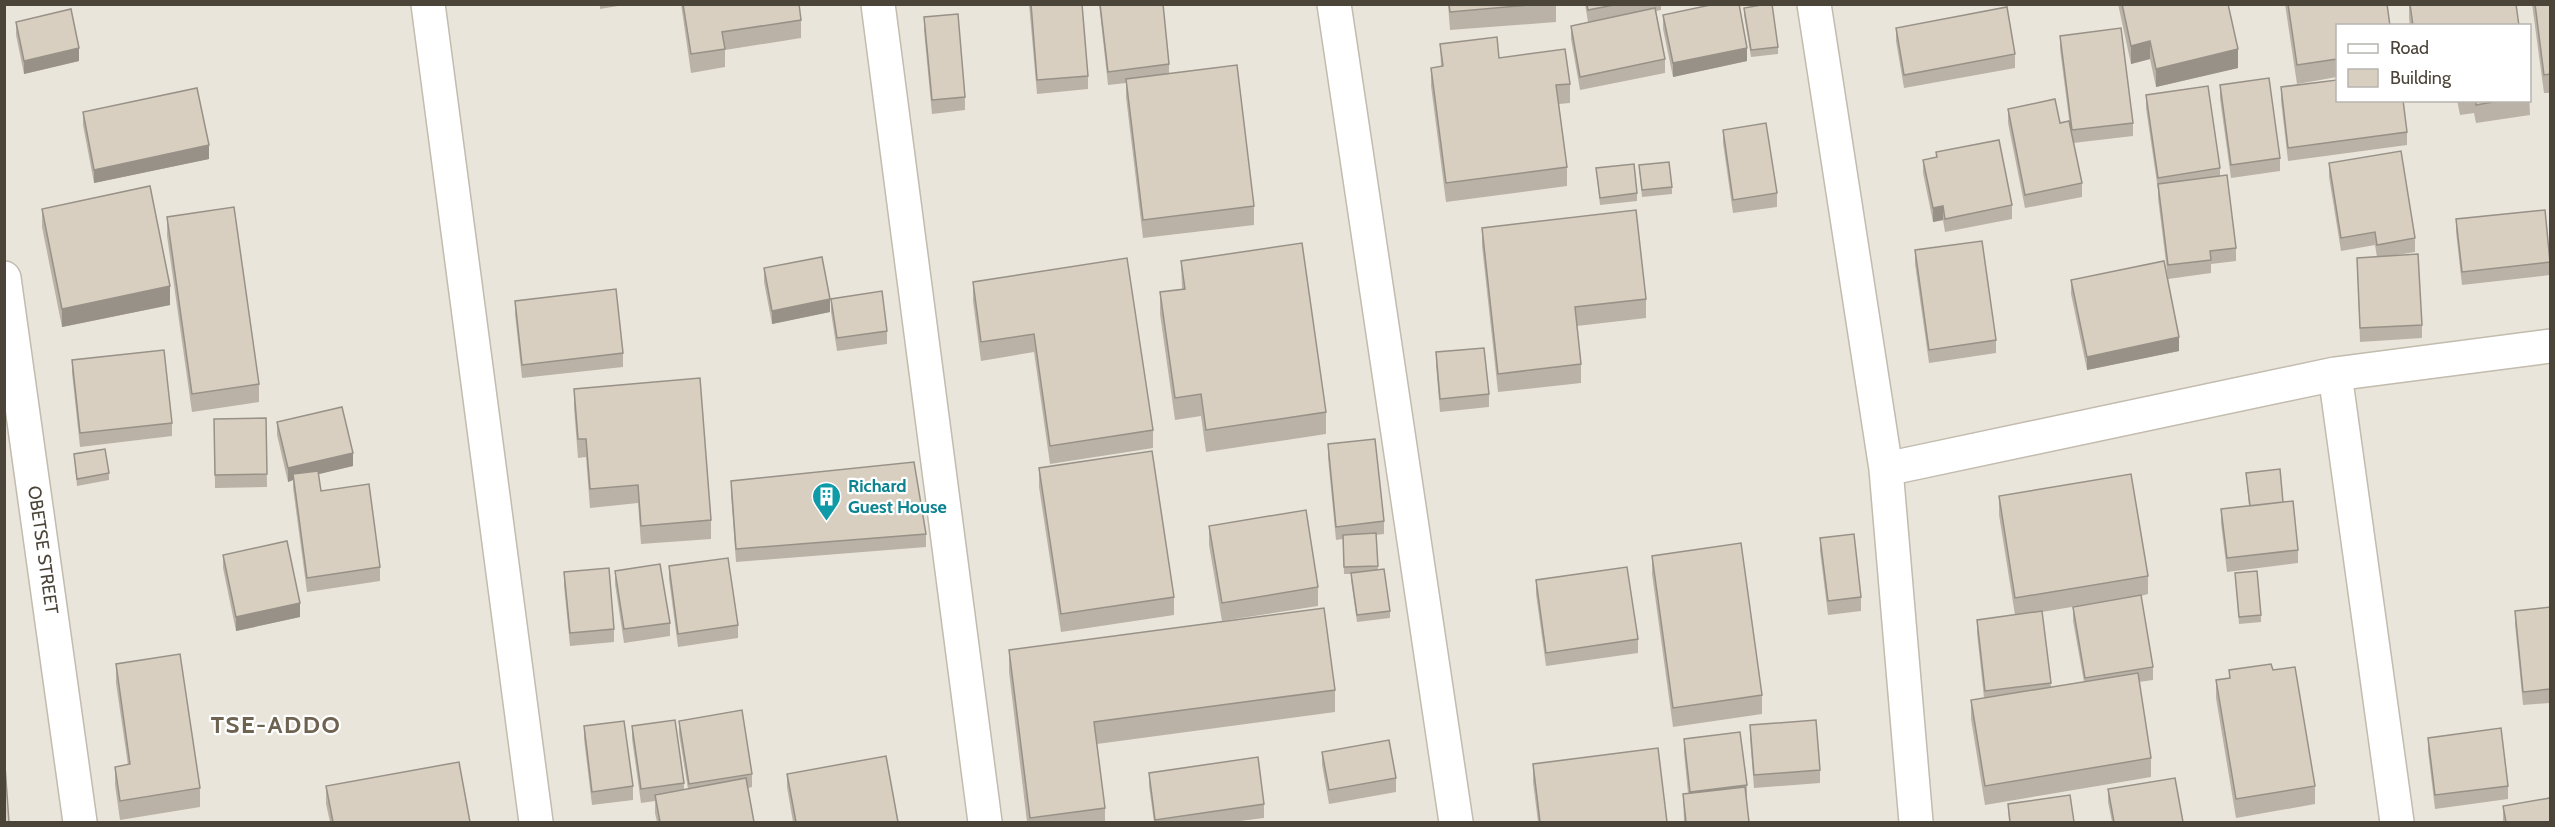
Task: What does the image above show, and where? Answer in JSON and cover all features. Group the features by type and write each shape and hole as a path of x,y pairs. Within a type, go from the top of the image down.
{"street":[{"path":"428,4 536,822"},
{"path":"878,4 985,822"},
{"path":"1334,4 1456,822"},
{"path":"1814,4 1886,469 1916,822"},
{"name":"OBETSE STREET","path":"4,278 80,822"},
{"path":"1886,469 2336,374 2550,346"},
{"path":"2336,374 2397,822"}],"shaded area":[{"path":"5,5 2550,5 2550,822 5,822"}],"building":[{"path":"683,4 799,4 801,20 722,32 725,49 691,54"},
{"path":"1031,4 1082,4 1088,76 1037,80"},
{"path":"1100,4 1163,4 1169,64 1108,72"},
{"path":"1449,4 1539,4 1450,12"},
{"path":"1587,4 1619,4 1588,10"},
{"path":"1715,4 1739,4 1747,48 1673,63 1663,15"},
{"path":"1772,4 1778,47 1751,50 1744,8"},
{"path":"2122,4 2228,4 2238,49 2156,69 2150,41 2131,46"},
{"path":"2288,4 2387,4 2390,24 2336,24 2336,59 2297,65"},
{"path":"2410,4 2516,4 2519,24 2413,24"},
{"path":"2535,4 2550,4 2550,74 2544,75"},
{"path":"2007,7 2015,54 1904,75 1896,28"},
{"path":"1655,8 1665,59 1580,77 1571,26"},
{"path":"71,9 79,48 24,61 16,22"},
{"path":"958,14 965,97 932,100 924,17"},
{"path":"2121,28 2133,123 2072,130 2060,36"},
{"path":"1497,37 1499,58 1565,49 1570,84 1556,85 1567,167 1446,183 1431,68 1443,66 1440,44"},
{"path":"1237,65 1254,206 1143,220 1126,79"},
{"path":"2269,78 2280,158 2231,165 2220,85"},
{"path":"2336,80 2336,102 2403,102 2407,132 2288,148 2281,87"},
{"path":"2208,86 2220,168 2158,178 2146,95"},
{"path":"197,88 209,145 94,170 83,112"},
{"path":"2055,99 2060,123 2069,121 2082,183 2025,195 2008,109"},
{"path":"2476,102 2492,102 2476,105"},
{"path":"1766,123 1777,193 1733,200 1723,130"},
{"path":"1999,140 2012,205 1945,219 1943,206 1933,208 1923,160 1937,157 1936,152"},
{"path":"2401,151 2415,238 2377,245 2375,232 2341,238 2329,163"},
{"path":"1669,162 1672,187 1642,190 1639,165"},
{"path":"1634,164 1637,193 1600,198 1596,168"},
{"path":"2227,175 2236,248 2210,251 2211,260 2168,265 2158,184"},
{"path":"150,186 170,286 62,309 42,209"},
{"path":"234,207 259,384 192,394 167,217"},
{"path":"1636,210 1646,299 1575,307 1581,364 1498,374 1482,228"},
{"path":"2545,210 2550,262 2462,272 2456,219"},
{"path":"1982,241 1996,340 1929,350 1915,250"},
{"path":"1302,243 1326,412 1206,430 1201,394 1175,398 1160,292 1185,289 1181,261"},
{"path":"2418,254 2422,325 2360,328 2357,258"},
{"path":"822,257 830,299 772,311 764,268"},
{"path":"1127,258 1153,430 1050,446 1034,334 981,342 973,282"},
{"path":"2164,261 2179,337 2087,357 2071,280"},
{"path":"616,289 623,353 522,365 515,301"},
{"path":"882,291 887,331 837,338 831,299"},
{"path":"1484,348 1489,394 1440,399 1436,352"},
{"path":"164,350 172,423 80,433 72,360"},
{"path":"700,378 711,520 641,526 638,485 590,489 586,439 578,439 574,389"},
{"path":"342,407 353,453 288,468 277,422"},
{"path":"266,418 267,474 215,475 214,419"},
{"path":"1375,439 1384,521 1336,527 1328,444"},
{"path":"105,449 109,473 77,479 74,454"},
{"path":"1152,451 1174,597 1061,614 1039,468"},
{"name":"Richard Guest House","path":"914,462 926,534 736,549 731,481"},
{"path":"2280,469 2283,502 2250,506 2246,473"},
{"path":"318,471 321,491 369,484 380,567 307,578 293,474"},
{"path":"2131,474 2148,576 2015,598 1999,496"},
{"path":"2293,501 2298,550 2227,558 2221,509"},
{"path":"1306,510 1318,587 1222,603 1209,526"},
{"path":"1376,533 1378,566 1344,567 1343,535"},
{"path":"1854,534 1861,597 1828,601 1820,538"},
{"path":"287,541 300,603 236,617 223,555"},
{"path":"1741,543 1762,695 1673,708 1652,556"},
{"path":"728,558 738,625 678,634 669,566"},
{"path":"660,564 670,623 624,629 615,571"},
{"path":"1627,567 1638,639 1546,653 1536,580"},
{"path":"609,568 614,629 570,633 564,572"},
{"path":"1384,569 1390,611 1357,615 1351,573"},
{"path":"2257,571 2261,615 2239,617 2235,573"},
{"path":"2141,595 2153,667 2085,678 2073,607"},
{"path":"2550,607 2550,689 2523,692 2515,611"},
{"path":"1324,608 1335,690 1094,722 1105,808 1030,818 1009,650"},
{"path":"2042,611 2051,683 1985,691 1977,620"},
{"path":"180,654 200,788 120,801 115,767 130,764 116,664"},
{"path":"2271,664 2273,670 2295,667 2315,786 2236,799 2216,680 2230,678 2229,670"},
{"path":"2138,673 2151,758 1985,786 1971,700"},
{"path":"742,710 752,774 689,784 679,721"},
{"path":"675,720 684,783 641,789 632,726"},
{"path":"1816,720 1820,770 1754,775 1750,725"},
{"path":"624,721 633,786 592,792 584,726"},
{"path":"2501,728 2508,786 2435,795 2428,738"},
{"path":"1740,732 1747,785 1690,792 1684,739"},
{"path":"1389,740 1396,778 1329,790 1322,752"},
{"path":"1658,748 1667,822 1540,822 1533,764"},
{"path":"886,756 898,822 796,822 787,774"},
{"path":"1258,757 1264,804 1155,820 1149,773"},
{"path":"459,762 470,822 333,822 326,786"},
{"path":"5,766 9,822 4,822"},
{"path":"746,778 754,822 660,822 655,795"},
{"path":"2175,778 2183,822 2114,822 2108,789"},
{"path":"1745,787 1749,822 1686,822 1683,794"},
{"path":"2070,795 2074,822 2010,822 2008,804"},
{"path":"2550,798 2550,822 2506,822 2503,806"}],"place":[{"name":"Richard Guest House","path":"827,522"}],"district":[{"name":"TSE-ADDO","path":"276,724"}]}
